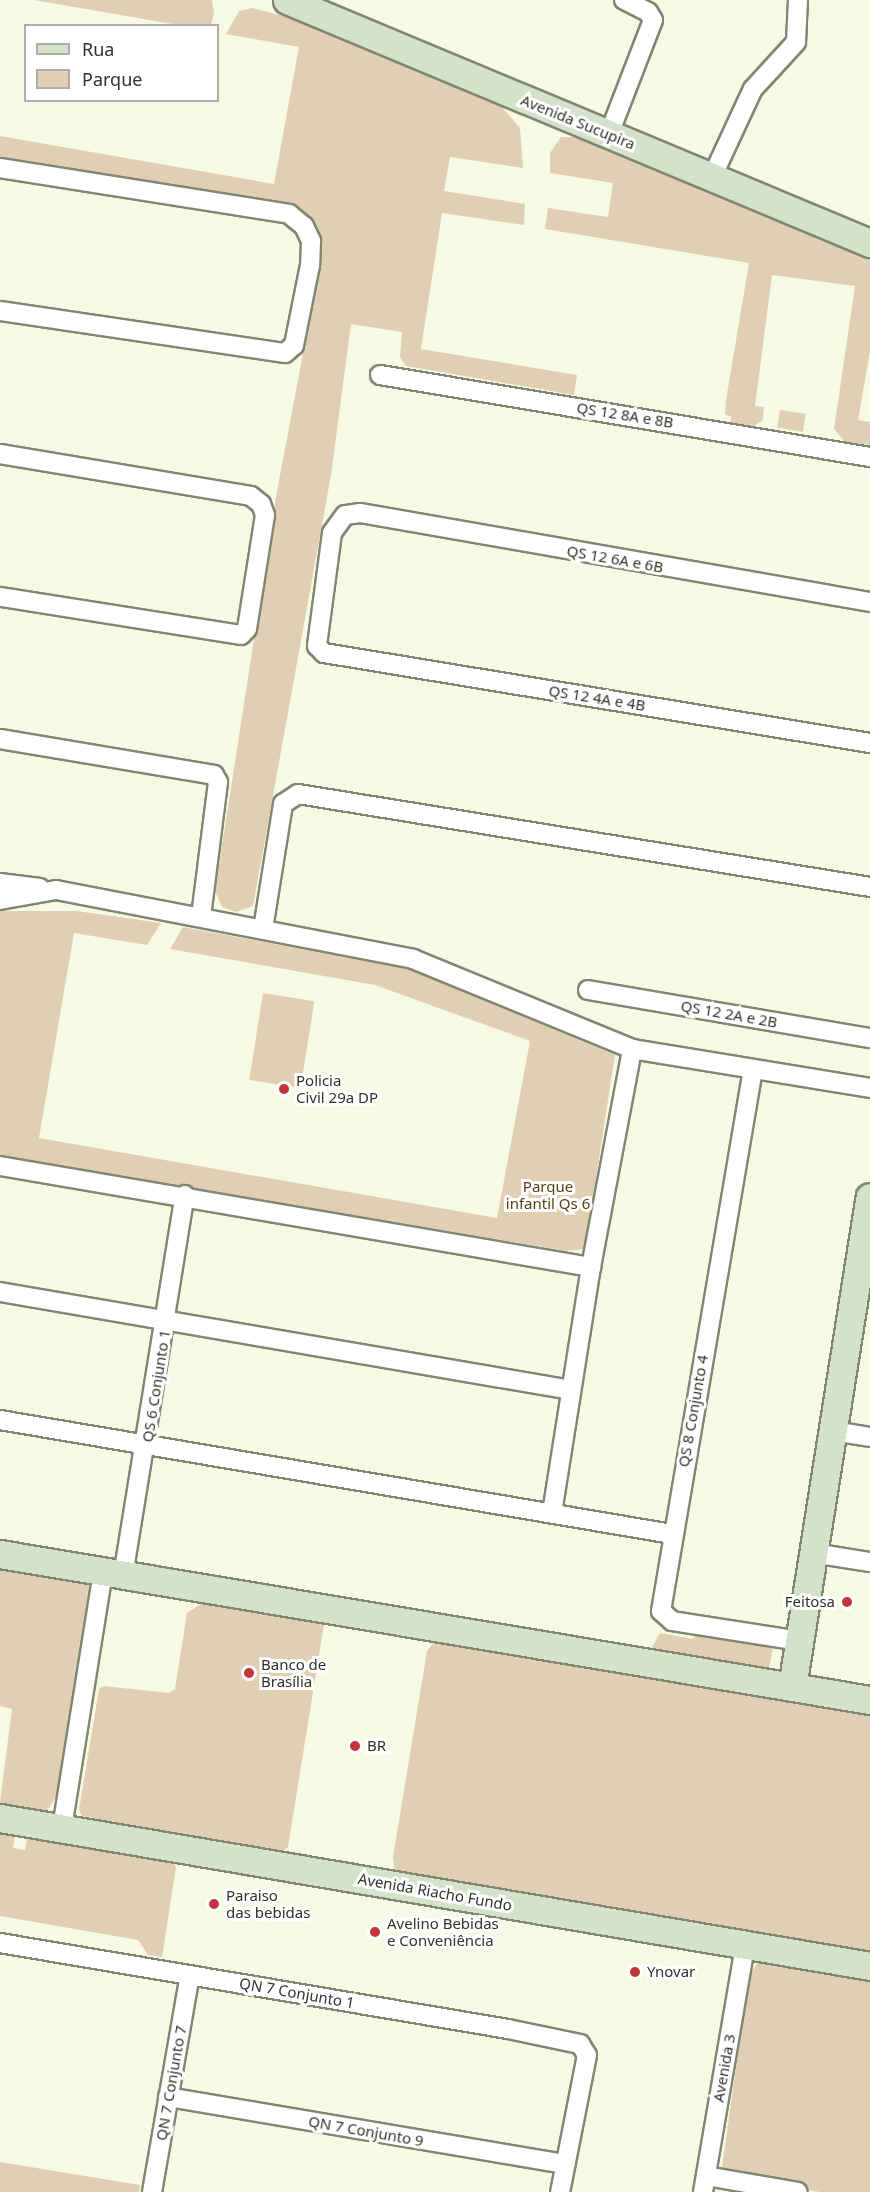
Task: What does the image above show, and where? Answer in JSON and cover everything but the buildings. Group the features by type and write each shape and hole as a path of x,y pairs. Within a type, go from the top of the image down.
{"street":[{"name":"Avenida Sucupira","path":"287,0 713,175 870,243"},
{"path":"609,134 653,20 648,12 624,0"},
{"path":"713,175 753,89 796,42 798,0"},
{"path":"0,168 289,214 304,226 311,241 310,265 294,345 285,353 0,311"},
{"name":"QS 12 8A e 8B","path":"380,375 870,457"},
{"path":"0,454 251,496 261,504 265,515 247,628 241,634 0,597"},
{"name":"QS 12 6A e 6B","path":"324,653 317,646 332,533 345,515 360,513 870,602"},
{"name":"QS 12 4A e 4B","path":"324,653 870,743"},
{"path":"0,739 214,775 218,782 201,917"},
{"path":"263,929 283,804 298,794 870,887"},
{"path":"0,883 56,890 201,917 439,966 632,1049 870,1088"},
{"path":"0,900 56,890"},
{"name":"QS 12 2A e 2B","path":"588,990 870,1038"},
{"path":"552,1513 591,1267 632,1049"},
{"name":"QS 8 Conjunto 4","path":"753,1069 672,1534 663,1615 672,1621 800,1641"},
{"path":"0,1166 185,1195 591,1267"},
{"name":"QS 6 Conjunto 1","path":"62,1828 113,1574 146,1445 185,1195"},
{"path":"792,1687 833,1431 861,1306 870,1197"},
{"path":"0,1292 571,1390"},
{"path":"0,1420 672,1534"},
{"path":"833,1431 870,1437"},
{"path":"813,1553 870,1562"},
{"path":"0,1554 870,1700"},
{"name":"Avenida Riacho Fundo","path":"0,1818 870,1966"},
{"name":"QN 7 Conjunto 1","path":"0,1943 508,2029 580,2044 586,2055 565,2164"},
{"name":"Avenida 3","path":"704,2184 746,1945"},
{"name":"QN 7 Conjunto 7","path":"152,2192 190,1975"},
{"name":"QN 7 Conjunto 9","path":"168,2097 565,2164"},
{"path":"560,2192 565,2164"},
{"path":"704,2184 798,2192"}],"green space":[{"path":"34,0 212,0 214,13 211,24 172,24"},
{"path":"252,8 311,23 502,107 520,128 523,168 450,157 444,191 525,204 524,225 442,213 421,349 577,375 574,395 406,366 400,357 402,332 351,324 331,475 253,906 236,912 222,907 215,891 277,491 312,306 319,236 308,217 295,208 0,161 0,136 274,184 299,47 226,34 239,11"},
{"path":"561,137 575,137 870,258 870,351 858,420 870,422 870,445 845,442 834,429 855,286 772,275 755,406 764,407 763,420 752,427 731,423 731,416 725,415 726,400 749,263 545,229 548,208 608,217 613,183 550,173 550,153"},
{"path":"780,410 806,414 803,432 777,428"},
{"name":"Parque infantil Qs 6","path":"0,911 77,911 161,923 147,945 74,933 39,1138 497,1218 530,1041 375,985 170,949 183,927 408,969 615,1055 585,1249 567,1251 0,1156"},
{"path":"263,993 314,1001 301,1088 249,1080"},
{"path":"0,1563 87,1582 90,1589 58,1793 48,1810 38,1813 5,1808 0,1802 12,1709 0,1706"},
{"path":"204,1602 324,1624 288,1847 281,1853 82,1816 79,1810 99,1689 104,1686 169,1693 175,1689 187,1613"},
{"path":"698,1628 774,1642 768,1673 650,1651 660,1633 693,1639"},
{"path":"435,1640 870,1712 870,1953 410,1878 395,1872 393,1857 427,1651"},
{"path":"0,1828 16,1830 13,1848 25,1850 28,1832 170,1857 176,1867 162,1957 148,1955 138,1940 0,1916"},
{"path":"771,1957 870,1974 870,2192 820,2192 733,2178 722,2167 749,1975 759,1961"},
{"path":"0,2162 140,2185 139,2192 0,2192"}],"place":[{"name":"Policia Civil 29a DP","path":"284,1089"},
{"name":"Feitosa","path":"847,1602"},
{"name":"Banco de Brasília","path":"249,1673"},
{"name":"BR","path":"355,1746"},
{"name":"Paraiso das bebidas","path":"214,1904"},
{"name":"Avelino Bebidas e Conveniência","path":"375,1932"},
{"name":"Ynovar","path":"635,1972"}]}
